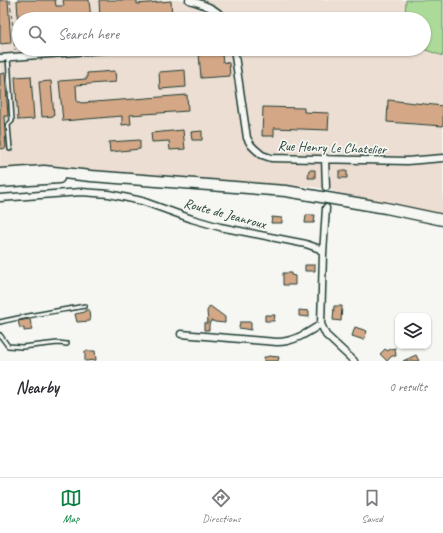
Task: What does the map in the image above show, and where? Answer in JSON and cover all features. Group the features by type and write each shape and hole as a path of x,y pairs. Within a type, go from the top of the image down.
{"main road":[{"path":"0,174 44,171 286,191 386,208 443,220"},
{"path":"0,182 91,176"}],"street":[{"path":"189,0 204,2 218,12"},
{"path":"0,58 27,56"},
{"name":"Rue Henry Le Chatelier","path":"235,56 248,138 251,145 262,155 271,158 407,161 443,158"},
{"path":"325,158 326,187"},
{"name":"Route de Jeanroux","path":"0,198 81,192 109,194 142,201 192,219 220,227 314,246 320,249 323,254"},
{"path":"326,208 321,324 326,335 354,361"},
{"path":"181,334 288,342 303,336 321,324"}],"lane":[{"path":"8,57 12,121 8,125 10,149"},
{"path":"0,322 29,315 46,314 85,306"},
{"path":"0,335 8,346 22,347 58,342 67,344"}],"path":[{"path":"10,0 12,23"}],"shaded area":[{"path":"0,0 406,0 405,12 12,12 12,56 431,56 431,52 443,56 443,217 315,187 0,168"}],"green space":[{"path":"406,0 443,0 443,56 431,52 431,12 405,12"}],"building":[{"path":"0,0 8,0 11,43 0,44"},
{"path":"17,0 55,0 56,6 64,6 63,0 89,0 90,12 18,12"},
{"path":"99,0 137,0 137,4 171,1 172,12 100,12"},
{"path":"199,56 222,56 223,62 229,63 230,76 201,78"},
{"path":"185,70 186,87 160,89 159,72"},
{"path":"115,71 116,82 76,85 77,102 81,103 187,95 188,111 130,115 131,124 122,125 122,116 63,121 59,81 87,79 87,73"},
{"path":"5,73 8,116 4,116 6,148 0,149 0,74"},
{"path":"31,76 34,119 18,120 15,77"},
{"path":"51,81 54,116 42,117 39,82"},
{"path":"388,100 443,106 443,126 387,122"},
{"path":"263,107 304,108 304,112 329,113 328,130 274,128 274,136 262,136"},
{"path":"183,130 185,149 170,150 169,141 152,142 151,133"},
{"path":"202,131 202,140 192,140 191,132"},
{"path":"140,140 140,149 110,152 109,142"},
{"path":"309,170 315,170 315,178 308,178"},
{"path":"339,171 347,171 347,178 339,178"},
{"path":"306,215 315,215 314,223 305,223"},
{"path":"272,217 282,218 282,223 271,223"},
{"path":"305,265 315,265 315,271 305,271"},
{"path":"283,273 291,273 291,275 295,276 295,285 283,285"},
{"path":"210,306 225,317 225,323 211,320 209,330 204,330 204,323 208,323 207,311"},
{"path":"334,306 342,306 341,321 333,320"},
{"path":"85,310 89,310 90,321 77,322 75,314 85,312"},
{"path":"299,310 309,311 309,317 299,316"},
{"path":"265,315 275,315 274,321 265,321"},
{"path":"30,319 32,330 24,331 24,328 20,328 18,321"},
{"path":"240,322 251,322 251,330 239,328"},
{"path":"355,327 367,331 364,340 352,336"},
{"path":"395,348 396,356 392,356 387,361 380,354 385,349 388,351"},
{"path":"85,351 95,351 96,360 85,361"},
{"path":"416,355 419,361 403,361"},
{"path":"264,357 279,357 278,361 264,361"}]}
